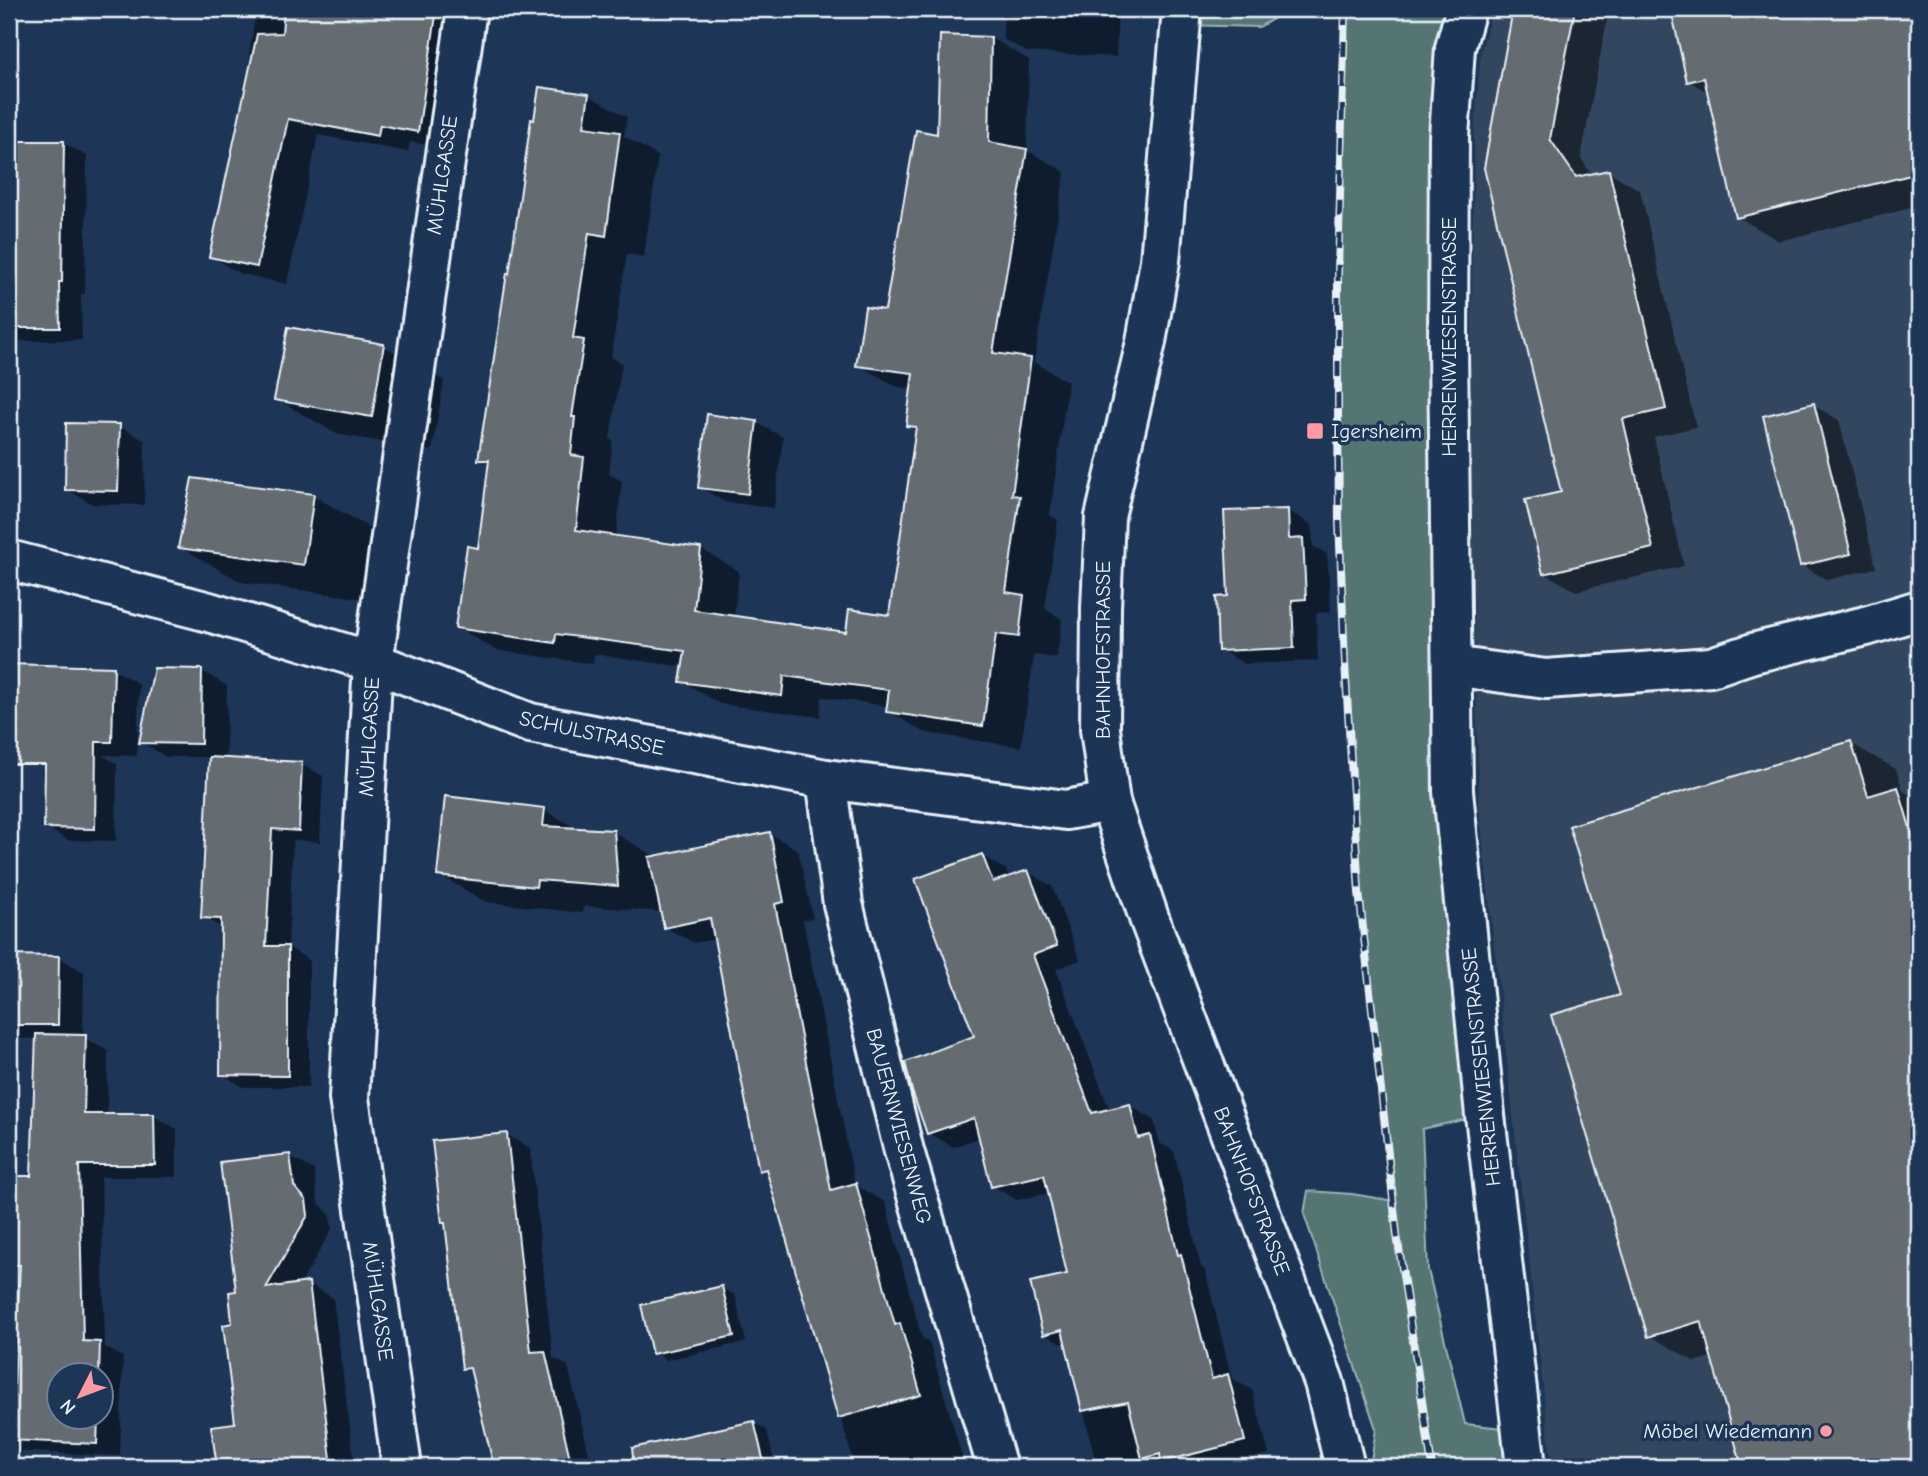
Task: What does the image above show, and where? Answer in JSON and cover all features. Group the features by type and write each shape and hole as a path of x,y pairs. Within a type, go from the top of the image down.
{"street":[{"name":"MÜHLGASSE","path":"402,1467 349,1098 373,662 467,9"},
{"name":"BAHNHOFSTRASSE","path":"1182,9 1160,261 1146,342 1105,517 1100,729 1110,802 1149,918 1324,1382 1345,1467"},
{"name":"HERRENWIESENSTRASSE","path":"1466,9 1455,48 1449,137 1448,345 1454,804 1485,1115 1526,1467"},
{"name":"SCHULSTRASSE","path":"9,560 209,612 373,662 530,723 826,779 1066,810 1110,802"},
{"path":"1452,666 1546,679 1711,667 1754,653 1866,626 1919,610"},
{"name":"BAUERNWIESENWEG","path":"826,779 843,904 900,1138 998,1467"}],"shaded area":[{"path":"1493,9 1919,9 1919,1467 1552,1467 1479,807 1470,450 1474,136 1481,51"}],"green space":[{"path":"1182,9 1290,9 1259,27 1181,25"},
{"path":"1345,9 1466,9 1448,345 1485,1115 1422,1129 1428,1270 1465,1424 1522,1430 1526,1467 1370,1467 1376,1429 1304,1214 1308,1191 1352,1194 1394,1201 1362,929 1345,670 1337,340 1340,119"}],"building":[{"path":"284,9 437,9 418,132 380,125 378,136 288,119 257,267 209,257 257,34 282,33"},
{"path":"1513,9 1575,9 1550,139 1576,177 1609,170 1666,409 1623,419 1653,548 1543,574 1525,500 1561,492 1484,168"},
{"path":"1671,9 1919,9 1919,173 1736,218 1704,78 1687,82"},
{"path":"940,35 991,37 989,142 1027,149 993,353 1031,358 1012,495 1020,496 1006,592 1024,595 1019,637 996,634 983,726 886,712 889,690 784,676 782,696 680,682 685,651 556,634 555,643 455,628 467,546 478,548 489,460 478,460 531,119 534,120 539,87 589,94 584,127 620,132 606,236 589,233 573,338 584,340 572,417 575,417 571,455 584,457 576,530 701,548 694,610 846,632 849,609 889,615 916,427 906,426 913,373 856,366 865,307 885,310 916,130 937,134"},
{"path":"10,141 64,141 60,328 9,328"},
{"path":"288,327 384,344 372,417 274,400"},
{"path":"1814,403 1851,554 1800,566 1763,416"},
{"path":"707,414 757,421 748,494 698,488"},
{"path":"66,423 120,424 118,491 65,490"},
{"path":"192,478 314,494 304,565 178,548"},
{"path":"1288,509 1289,539 1303,538 1306,599 1292,600 1294,648 1218,651 1216,597 1228,596 1224,511"},
{"path":"9,664 114,667 112,742 96,742 95,829 44,828 45,764 9,764"},
{"path":"154,668 202,669 201,744 139,743"},
{"path":"1851,741 1868,796 1898,787 1919,858 1919,1467 1742,1467 1701,1321 1648,1337 1551,1015 1620,995 1569,826"},
{"path":"209,757 302,762 299,831 272,829 266,946 288,946 288,1076 220,1075 221,919 201,918"},
{"path":"445,796 545,808 543,826 614,830 618,886 537,880 536,887 437,876"},
{"path":"770,832 784,902 775,904 831,1190 856,1183 895,1325 900,1323 921,1395 838,1418 766,1169 759,1171 710,918 664,928 649,857"},
{"path":"982,854 993,882 1028,870 1057,946 1033,955 1092,1113 1130,1104 1138,1138 1150,1135 1178,1255 1181,1254 1212,1379 1228,1374 1245,1441 1161,1462 1160,1454 1142,1459 1128,1402 1082,1411 1062,1330 1043,1335 1030,1282 1067,1274 1044,1175 991,1187 974,1118 927,1134 905,1062 974,1036 915,879"},
{"path":"9,955 59,956 58,1025 9,1025"},
{"path":"36,1034 86,1035 84,1114 154,1114 155,1165 79,1165 83,1341 100,1342 99,1360 46,1360 46,1430 98,1430 97,1444 9,1440 9,1384 14,1384 20,1265 9,1265 9,1176 31,1176"},
{"path":"507,1133 531,1352 545,1351 572,1467 494,1467 470,1368 462,1369 445,1223 442,1223 432,1141"},
{"path":"290,1154 294,1186 306,1200 308,1215 266,1288 309,1282 332,1467 217,1467 211,1426 235,1423 223,1325 232,1323 229,1292 236,1291 220,1162"},
{"path":"722,1286 734,1336 652,1354 641,1305"},
{"path":"754,1421 765,1467 634,1467 632,1448"}],"railway":[{"path":"1345,9 1338,272 1339,521 1345,663 1359,892 1397,1235 1432,1467"}],"place":[{"name":"Igersheim","path":"1315,431"},
{"name":"Möbel Wiedemann","path":"1826,1431"}]}
